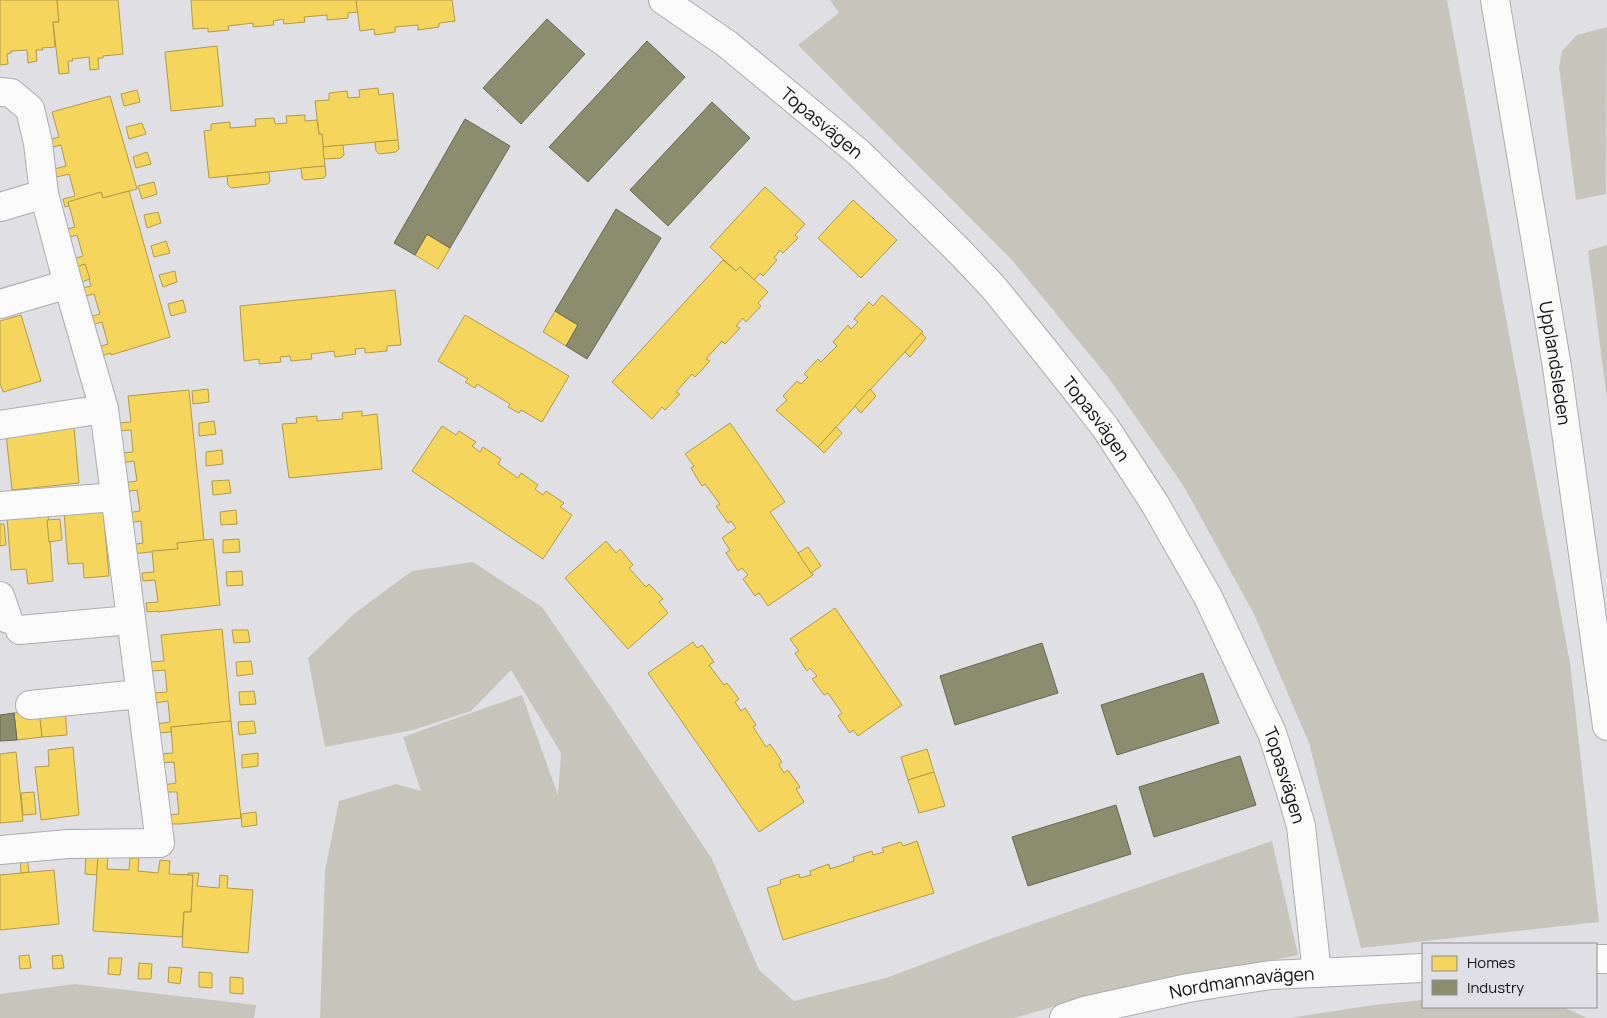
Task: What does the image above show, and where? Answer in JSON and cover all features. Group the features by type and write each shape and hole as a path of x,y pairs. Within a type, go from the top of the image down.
{"street":[{"name":"Topasvägen","path":"663,0 727,44 859,153 994,288 1105,427 1155,504 1208,597 1272,733 1301,826 1317,972"},
{"name":"Upplandsleden","path":"1495,0 1557,367 1607,726"},
{"path":"0,92 11,93 30,109 38,143 44,194 104,409 160,842 68,844 0,850"},
{"path":"0,207 44,194"},
{"path":"0,304 68,284"},
{"path":"0,425 104,409"},
{"path":"0,506 115,497"},
{"path":"9,615 130,620"},
{"path":"30,705 140,694"},
{"name":"Nordmannavägen","path":"1078,1016 1188,988 1221,982 1272,975 1422,968"}],"shaded area":[{"path":"830,0 1447,0 1570,663 1599,922 1361,948 1309,743 1254,614 1183,485 1108,377 1011,259 798,45 839,13"},
{"path":"1607,27 1606,194 1576,200 1559,67 1562,51 1577,35"},
{"path":"1607,245 1607,400 1588,251"},
{"path":"473,562 542,607 712,859 759,970 794,1001 886,978 993,938 1272,841 1298,955 1101,993 1014,1018 320,1018 325,871 339,801 396,784 421,791 403,737 522,695 558,795 561,753 511,670 471,711 413,730 325,747 308,658 355,613 412,571"},
{"path":"75,984 256,1005 254,1018 0,1018 0,994"},
{"path":"1422,1000 1422,1008 1565,1008 1587,1018 1289,1018 1374,1005"}],"building: Homes":[{"path":"0,0 57,0 59,22 53,22 55,47 36,50 37,61 28,63 27,50 11,51 11,53 7,54 8,64 0,65"},
{"path":"57,0 118,0 123,54 98,58 99,69 90,70 89,57 72,59 73,61 68,61 69,73 59,74 53,22 59,22"},
{"path":"191,0 356,0 358,12 348,13 348,18 327,20 327,15 304,17 305,22 284,24 283,19 273,21 274,25 253,27 253,23 228,26 229,30 208,32 208,28 193,29"},
{"path":"356,0 452,0 455,21 439,23 439,27 418,30 418,25 395,27 395,32 375,35 374,29 360,31"},
{"path":"217,46 223,106 171,111 165,52"},
{"path":"378,88 379,95 393,93 398,140 323,147 322,134 319,134 315,101 329,100 329,93 347,91 348,98 360,97 359,90"},
{"path":"137,90 140,102 124,106 121,94"},
{"path":"110,96 137,189 103,198 101,192 68,202 69,206 65,207 63,199 75,196 69,174 57,177 54,169 66,166 61,145 49,148 46,141 59,137 52,112"},
{"path":"305,115 305,121 317,120 319,134 322,134 325,166 209,178 204,131 211,130 211,124 230,122 230,128 256,126 255,119 274,118 275,124 287,123 286,116"},
{"path":"142,123 146,134 129,139 126,127"},
{"path":"398,140 399,149 396,152 379,154 376,151 375,142"},
{"path":"343,145 344,155 341,158 324,159 323,147"},
{"path":"147,152 151,164 136,168 133,157"},
{"path":"325,166 326,175 324,178 305,180 302,178 301,168"},
{"path":"269,172 270,181 268,184 231,188 228,185 227,176"},
{"path":"154,182 157,194 142,199 138,186"},
{"path":"765,187 805,224 795,235 798,238 783,253 780,250 774,258 777,260 763,276 760,273 754,280 740,267 736,271 710,247"},
{"path":"129,191 170,337 111,355 111,353 97,357 95,348 108,344 102,322 89,326 86,318 100,314 94,294 81,297 78,289 91,286 85,264 73,268 70,260 83,256 77,235 64,239 62,230 75,227 68,202 101,192 103,198"},
{"path":"853,200 897,240 861,278 818,238"},
{"path":"158,212 161,223 147,228 144,215"},
{"path":"427,234 450,248 438,269 415,255"},
{"path":"166,241 170,253 154,257 151,246"},
{"path":"723,260 736,271 740,267 768,292 758,303 761,306 746,322 743,318 736,326 740,328 725,344 722,341 706,359 710,361 695,377 692,374 676,392 680,394 665,410 662,407 652,419 612,382"},
{"path":"85,264 90,279 78,283 73,268"},
{"path":"175,271 177,282 163,287 159,275"},
{"path":"395,290 401,345 387,346 387,351 365,353 365,348 355,349 356,354 335,357 334,351 311,354 312,359 291,361 290,356 280,357 281,362 259,364 259,359 244,361 240,306"},
{"path":"882,295 923,332 818,447 776,410 787,400 783,396 797,381 801,384 808,377 804,374 818,359 821,362 837,346 833,342 848,325 851,329 858,322 854,319 869,302 873,306"},
{"path":"183,300 186,312 171,316 168,304"},
{"path":"555,311 578,325 566,346 543,332"},
{"path":"21,315 41,381 3,392 0,383 0,321"},
{"path":"465,315 569,376 542,422 521,410 519,413 508,407 510,404 477,384 475,388 465,382 468,379 438,361"},
{"path":"921,333 926,338 910,357 905,352"},
{"path":"208,389 209,402 193,404 192,391"},
{"path":"870,389 876,396 861,413 855,406"},
{"path":"189,390 204,541 177,543 178,549 131,554 129,545 143,543 141,521 127,523 127,513 140,511 137,490 124,492 123,483 137,481 134,461 121,463 120,453 133,452 131,430 118,431 117,423 131,422 128,396"},
{"path":"362,411 362,416 377,414 382,469 289,478 282,424 297,423 296,418 317,416 317,421 343,419 342,413"},
{"path":"214,421 216,434 199,436 199,423"},
{"path":"730,423 785,502 770,512 813,575 768,606 759,593 755,596 743,579 748,575 742,568 738,571 726,553 730,550 722,538 736,528 731,521 728,523 716,506 720,504 705,484 702,486 691,468 694,466 685,454"},
{"path":"442,426 456,435 459,431 476,442 472,446 480,452 483,447 501,459 498,464 518,478 521,473 538,485 535,489 543,495 546,491 564,503 560,507 572,515 543,559 412,471"},
{"path":"74,427 79,483 12,490 6,434"},
{"path":"836,427 842,433 824,453 818,447"},
{"path":"222,450 223,464 206,466 206,452"},
{"path":"229,480 231,493 213,495 212,481"},
{"path":"103,509 109,576 84,578 83,563 68,564 64,512"},
{"path":"236,510 237,524 221,525 220,512"},
{"path":"48,514 53,581 28,584 26,569 11,570 7,517"},
{"path":"60,519 62,540 49,542 47,520"},
{"path":"0,524 4,524 6,545 0,546"},
{"path":"213,539 220,605 147,612 146,603 158,602 155,580 143,581 142,573 154,572 152,551 178,549 177,543"},
{"path":"239,539 240,552 223,553 223,540"},
{"path":"606,541 616,553 620,549 633,565 629,568 646,587 649,584 663,599 659,602 668,613 628,649 565,578"},
{"path":"808,547 821,566 811,573 798,553"},
{"path":"242,571 243,585 227,586 226,572"},
{"path":"835,608 902,705 858,736 853,730 850,733 838,716 842,713 828,693 824,695 812,679 817,676 810,668 807,671 795,653 799,651 790,639"},
{"path":"222,629 231,721 171,727 171,732 159,733 157,724 170,722 168,701 155,703 154,693 167,692 165,670 152,671 151,662 164,661 161,635"},
{"path":"232,630 248,630 250,642 234,643"},
{"path":"693,642 697,648 702,645 714,662 709,665 724,685 727,683 739,699 735,702 741,711 745,708 756,725 753,727 766,747 770,744 782,762 779,765 784,773 788,770 800,787 796,789 804,802 759,832 648,673"},
{"path":"251,661 253,674 237,676 236,662"},
{"path":"254,691 256,704 240,705 239,692"},
{"path":"65,708 67,735 42,737 39,711"},
{"path":"39,711 42,737 17,740 14,713"},
{"path":"231,721 241,818 167,824 166,815 179,814 177,792 164,792 163,785 176,783 174,762 161,763 160,754 173,753 171,727"},
{"path":"254,721 256,733 239,735 238,722"},
{"path":"73,747 79,815 41,820 35,767 49,766 48,750"},
{"path":"927,749 934,772 908,780 901,757"},
{"path":"16,752 23,821 0,823 0,754"},
{"path":"258,753 258,766 242,768 242,755"},
{"path":"934,772 945,806 919,813 908,780"},
{"path":"34,792 36,814 23,815 21,793"},
{"path":"256,812 257,825 242,827 241,814"},
{"path":"917,841 934,893 783,940 767,888 781,884 780,880 799,874 800,878 811,875 810,871 829,864 830,869 854,861 853,857 872,851 873,855 884,852 882,848 901,842 903,846"},
{"path":"86,854 98,855 97,875 85,874"},
{"path":"98,855 108,856 107,869 129,870 130,858 139,858 138,871 158,873 160,860 170,861 169,874 193,875 191,912 184,912 182,937 93,931"},
{"path":"27,857 29,872 21,873 20,858"},
{"path":"54,870 59,924 0,930 0,875"},
{"path":"188,873 199,873 197,886 219,888 220,875 228,876 227,888 253,890 248,953 182,947 184,912 191,912 193,875 188,875"},
{"path":"29,955 31,968 20,969 19,956"},
{"path":"62,955 64,968 53,969 52,956"},
{"path":"109,958 122,958 120,975 108,974"},
{"path":"139,963 152,964 151,979 138,979"},
{"path":"169,967 182,968 180,984 168,982"},
{"path":"199,972 212,973 212,988 199,987"},
{"path":"230,977 243,978 243,994 230,993"}],"building: Industry":[{"path":"547,19 585,54 521,124 483,88"},
{"path":"647,41 685,77 588,182 549,147"},
{"path":"712,102 750,138 668,226 630,190"},
{"path":"465,119 510,146 450,248 427,234 415,255 394,243"},
{"path":"616,209 661,238 587,359 566,346 578,325 555,311"},
{"path":"1042,643 1058,693 955,725 940,676"},
{"path":"1203,673 1219,723 1117,755 1101,705"},
{"path":"14,713 17,740 0,741 0,715"},
{"path":"1240,756 1256,805 1154,837 1139,787"},
{"path":"1116,805 1131,854 1028,886 1012,837"}]}
